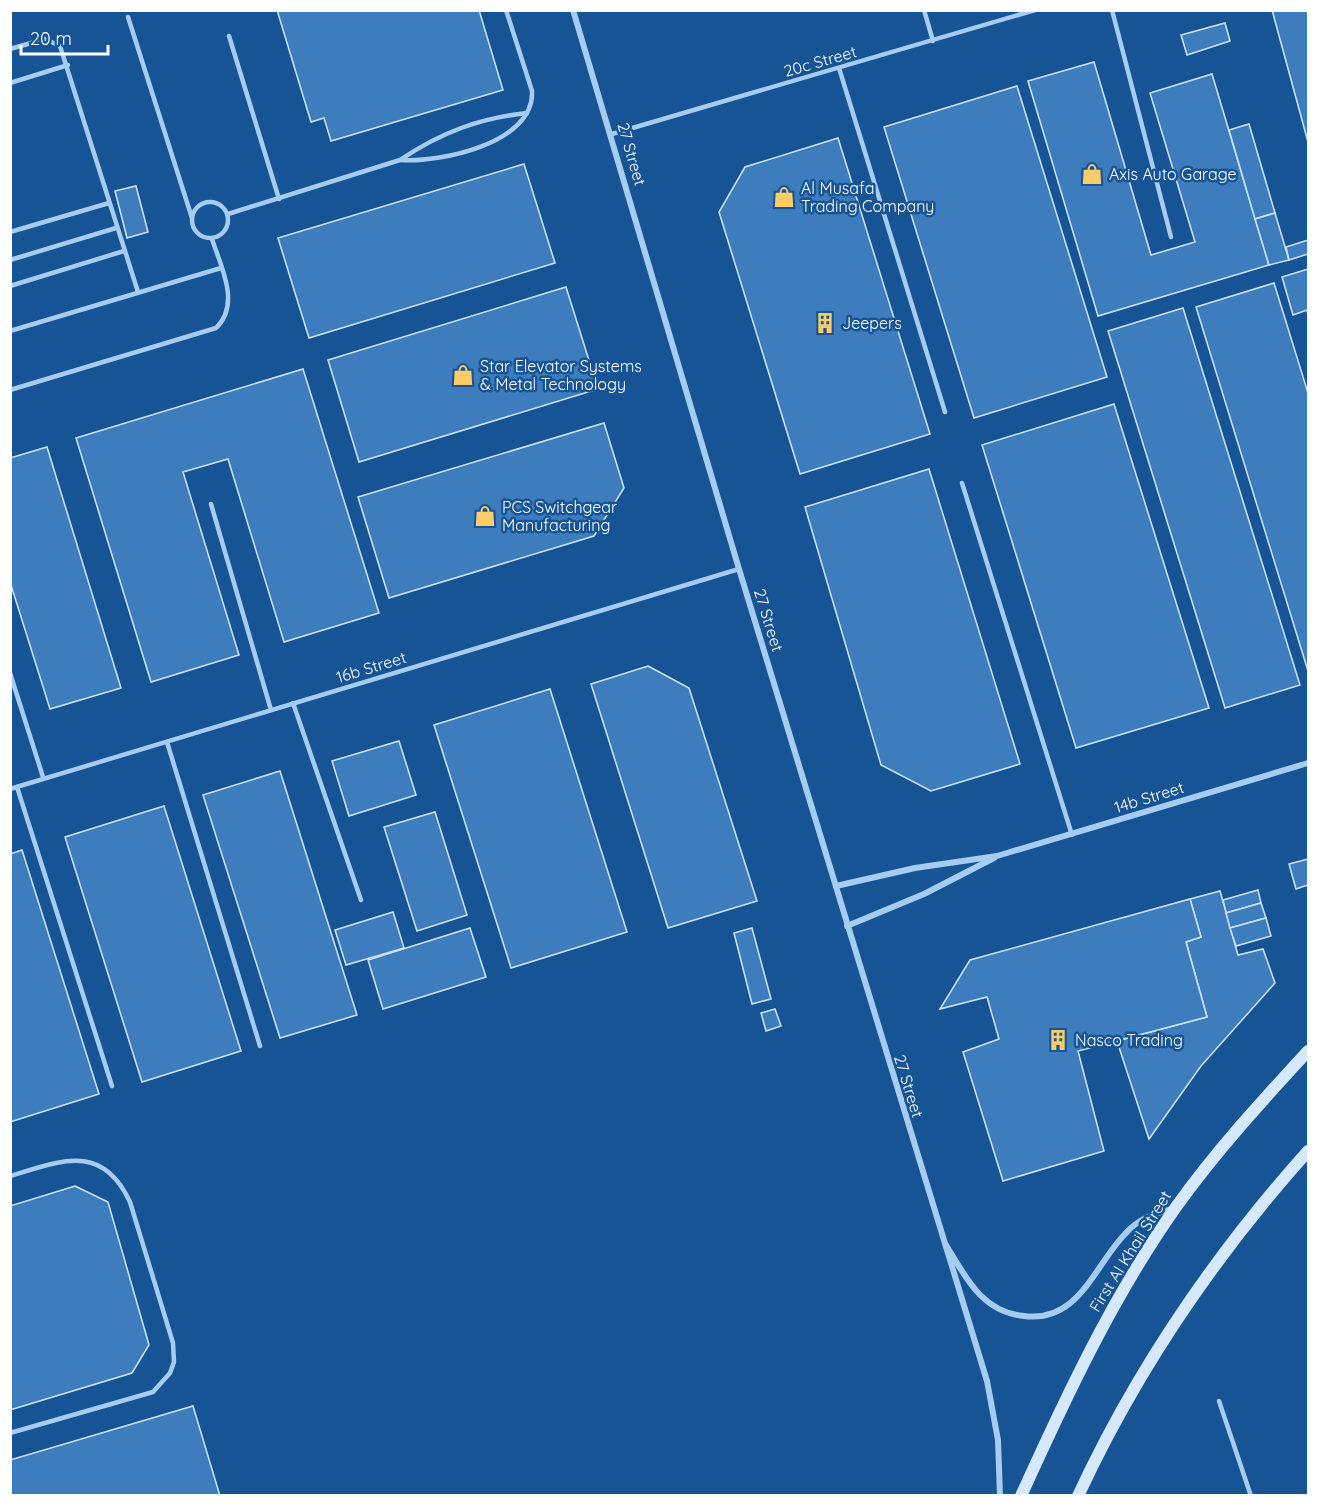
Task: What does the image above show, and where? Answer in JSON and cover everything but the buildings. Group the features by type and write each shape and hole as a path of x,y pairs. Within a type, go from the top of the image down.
{"main road":[{"name":"First Al Khail Street","path":"1021,1496 1103,1326 1137,1266 1175,1208 1240,1125 1308,1051"},
{"path":"1078,1496 1134,1388 1176,1320 1222,1255 1308,1151"}],"street":[{"name":"27 Street","path":"573,10 612,134 739,569 994,1410 1000,1496"},
{"name":"14b Street","path":"836,886 915,868 997,856 1308,763"},
{"name":"14b Street","path":"847,926 924,894 997,856"},
{"name":"27 Street","path":"941,1237 973,1288 984,1300 1013,1315 1045,1315 1061,1310 1074,1301 1125,1234 1139,1221 1155,1212 1175,1208"}],"lane":[{"path":"228,214 400,160 440,159 479,148 512,127 527,113 533,99 506,10"},
{"path":"924,10 933,41"},
{"name":"20c Street","path":"612,134 1035,10"},
{"path":"1112,10 1171,237"},
{"path":"128,17 197,233 212,239"},
{"path":"230,36 279,199"},
{"path":"10,49 51,39 60,46 138,292"},
{"path":"10,82 68,66"},
{"path":"839,68 945,412"},
{"path":"400,160 420,146 464,125 496,117 527,113"},
{"path":"192,218 201,204 208,201 224,207 229,222 226,230 212,239"},
{"path":"10,232 109,203"},
{"path":"10,260 116,228"},
{"path":"10,390 216,328 230,307 212,239"},
{"path":"10,286 124,251"},
{"path":"10,331 221,268"},
{"path":"962,483 1072,835"},
{"path":"211,504 271,710"},
{"name":"16b Street","path":"10,789 43,777 739,569"},
{"path":"10,673 43,777"},
{"path":"293,703 361,900"},
{"path":"167,741 260,1046"},
{"path":"17,787 111,1086"},
{"path":"10,1176 67,1159 85,1161 99,1167 111,1174 122,1186 130,1203 173,1343 174,1362 170,1373 153,1392 10,1433"},
{"path":"1219,1401 1251,1496"}],"place":[{"name":"Axis Auto Garage","path":"1092,174"},
{"name":"Al Musafa Trading Company","path":"784,197"},
{"name":"Jeepers","path":"825,323"},
{"name":"Star Elevator Systems & Metal Technology","path":"463,375"},
{"name":"PCS Switchgear Manufacturing","path":"485,516"},
{"name":"Nasco Trading","path":"1058,1040"}]}
